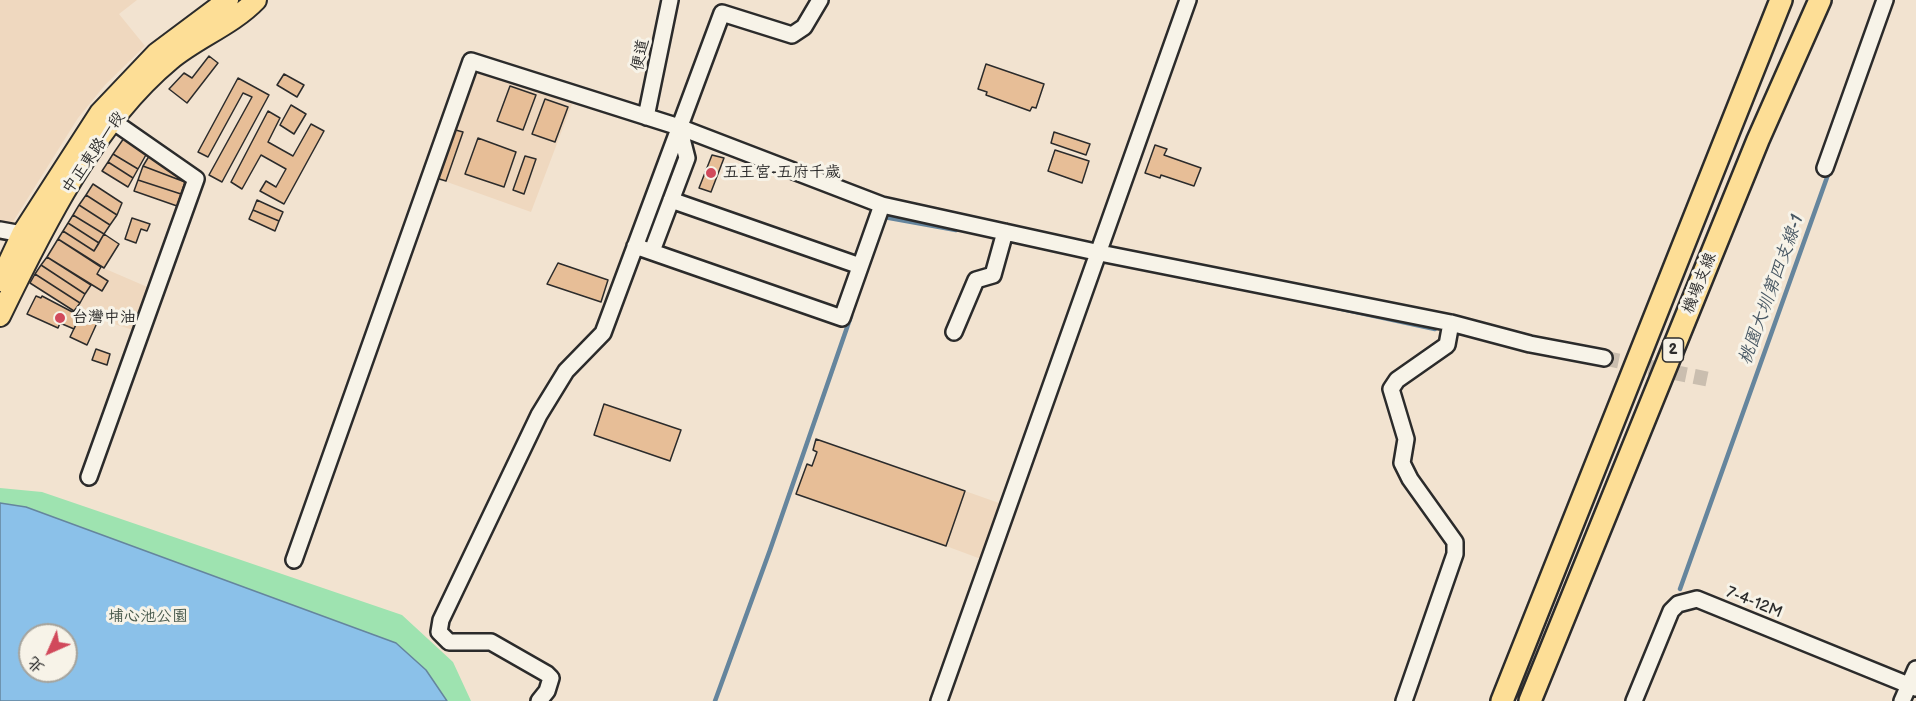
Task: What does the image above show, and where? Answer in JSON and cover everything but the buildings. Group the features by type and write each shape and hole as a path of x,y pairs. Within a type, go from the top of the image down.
{"highway":[{"name":"機場支線","path":"1502,701 1781,0"},
{"name":"機場支線","path":"1530,701 1758,140 1820,0"}],"main road":[{"name":"中正東路一段","path":"0,281 22,234 106,116 157,53 228,0"},
{"name":"中正東路一段","path":"0,316 25,263 73,180 106,116 170,60 256,0"}],"street":[{"name":"便道","path":"646,117 670,0"},
{"path":"539,701 547,691 551,678 547,674 491,642 449,642 439,632 441,620 539,415 566,371 603,333 722,13 792,35 804,27 820,0"},
{"path":"939,701 1188,0"},
{"path":"1825,168 1886,0"},
{"path":"294,560 471,61 679,127 882,205 1451,323 1530,344 1604,358"},
{"path":"89,477 196,179 106,116"},
{"path":"652,251 687,158 679,127"},
{"path":"671,200 860,267"},
{"path":"635,246 842,318 882,205"},
{"path":"0,230 22,234"},
{"path":"954,332 976,280 993,275 1005,232"},
{"path":"1404,701 1455,554 1455,542 1410,479 1402,463 1406,439 1391,389 1397,380 1448,345 1451,323"},
{"name":"7-4-12M","path":"1634,701 1671,611 1678,604 1697,599 1912,686"},
{"path":"1902,701 1912,686 1916,669"}],"shaded area":[{"path":"0,0 137,0 119,14 145,46 105,85 78,118 11,225 0,223"},
{"path":"473,68 572,104 531,212 436,178"},
{"path":"58,239 101,267 152,289 136,331 74,311 91,285 47,257"},
{"path":"965,491 999,503 981,559 946,546"}],"green space":[{"name":"埔心池公園","path":"0,488 42,492 402,615 453,662 471,701 0,701"}],"water":[{"name":"埔心池公園","path":"0,503 26,507 396,643 426,670 447,701 0,701"}],"waterway":[{"name":"桃園大圳第四支線-1","path":"1680,589 1830,169"},
{"path":"883,220 884,217 956,230"},
{"path":"1328,306 1435,329"},
{"path":"715,701 851,316"}],"tunnel":[{"path":"1604,358 1707,379"}],"place":[{"name":"五王宮-五府千歲","path":"711,173"},
{"name":"台灣中油","path":"60,318"}]}
